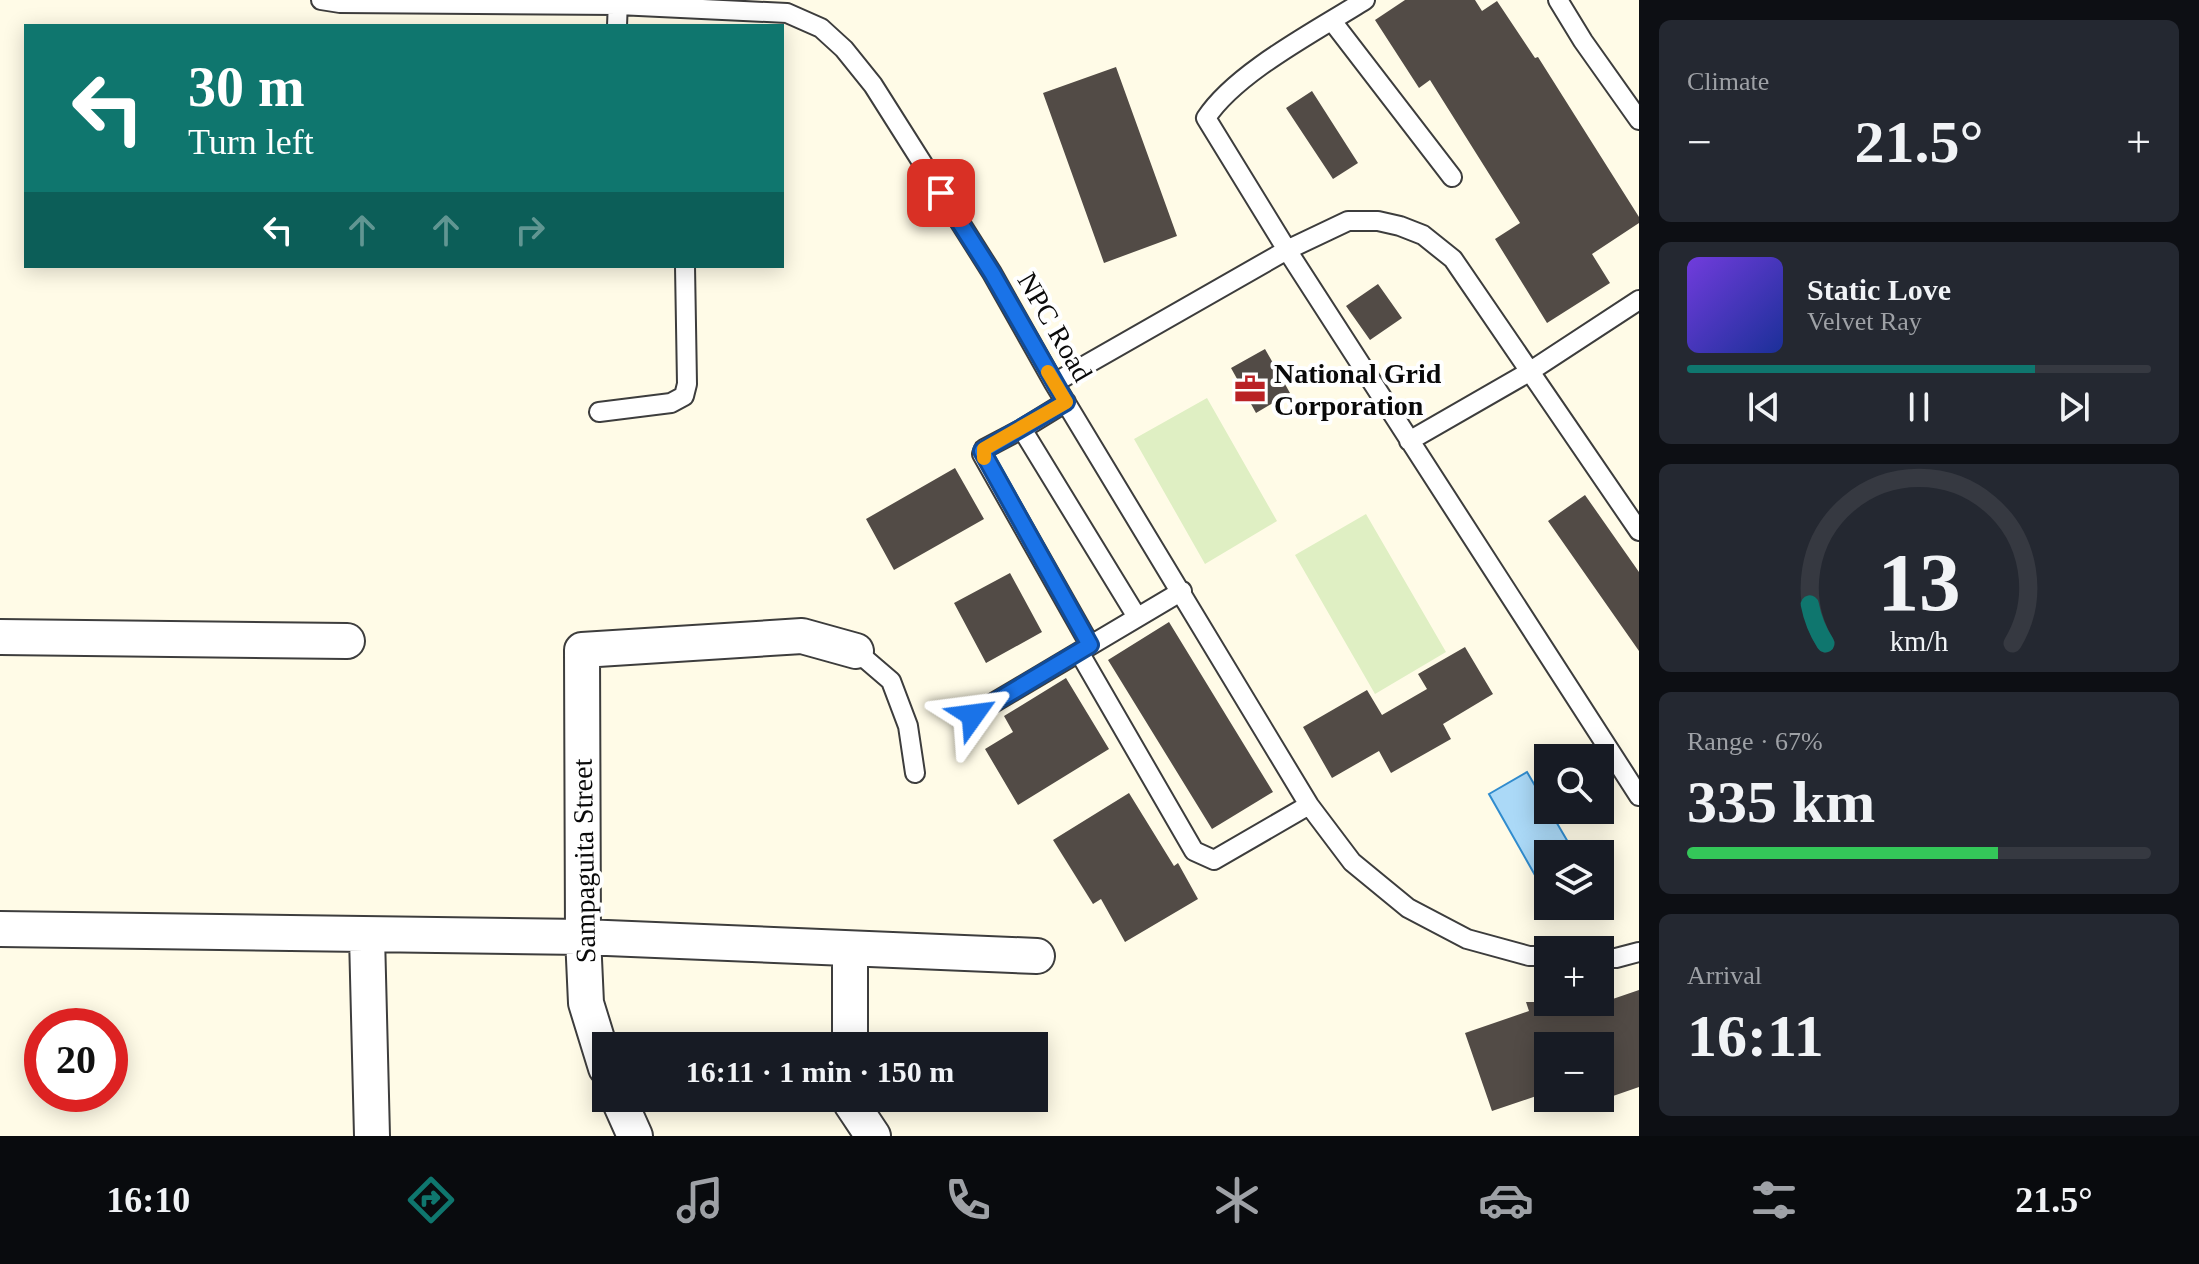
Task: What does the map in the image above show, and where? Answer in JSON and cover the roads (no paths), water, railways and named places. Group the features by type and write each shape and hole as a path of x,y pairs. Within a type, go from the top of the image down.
{"street":[{"name":"Sampaguita Street","path":"595,1032 586,1003 583,937 582,650 802,636 856,651"},
{"path":"0,637 347,641"},
{"path":"0,929 583,937 1037,956"},
{"path":"367,936 372,1136"},
{"path":"850,949 850,1032"},
{"path":"624,1112 635,1136"},
{"path":"857,1112 873,1136"}],"lane":[{"name":"NPC Road","path":"321,0 340,3 618,2 787,13 821,28 844,49 873,85 992,273 1054,383 1309,805 1352,862 1408,908 1467,939 1534,956"},
{"path":"1365,0 1254,72 1215,104 1206,118 1287,250 1639,796"},
{"path":"1558,0 1639,120"},
{"path":"617,24 618,2"},
{"path":"1332,21 1452,177"},
{"path":"1054,383 1287,250 1348,221 1378,221 1423,235 1453,259 1639,531"},
{"path":"599,412 671,403 684,396 687,384 685,268"},
{"path":"1409,441 1529,372 1639,300"},
{"path":"1066,402 984,449 982,454 1194,851 1214,860 1309,805"},
{"path":"1022,429 1137,617"},
{"path":"973,715 1182,591"},
{"path":"856,651 891,681 908,726 915,773"},
{"path":"1614,958 1639,952"}],"water":[{"path":"1527,772 1534,784 1534,824 1557,824 1567,840 1534,840 1534,873 1489,794"}],"place":[{"name":"National Grid Corporation","path":"1250,389"}]}
